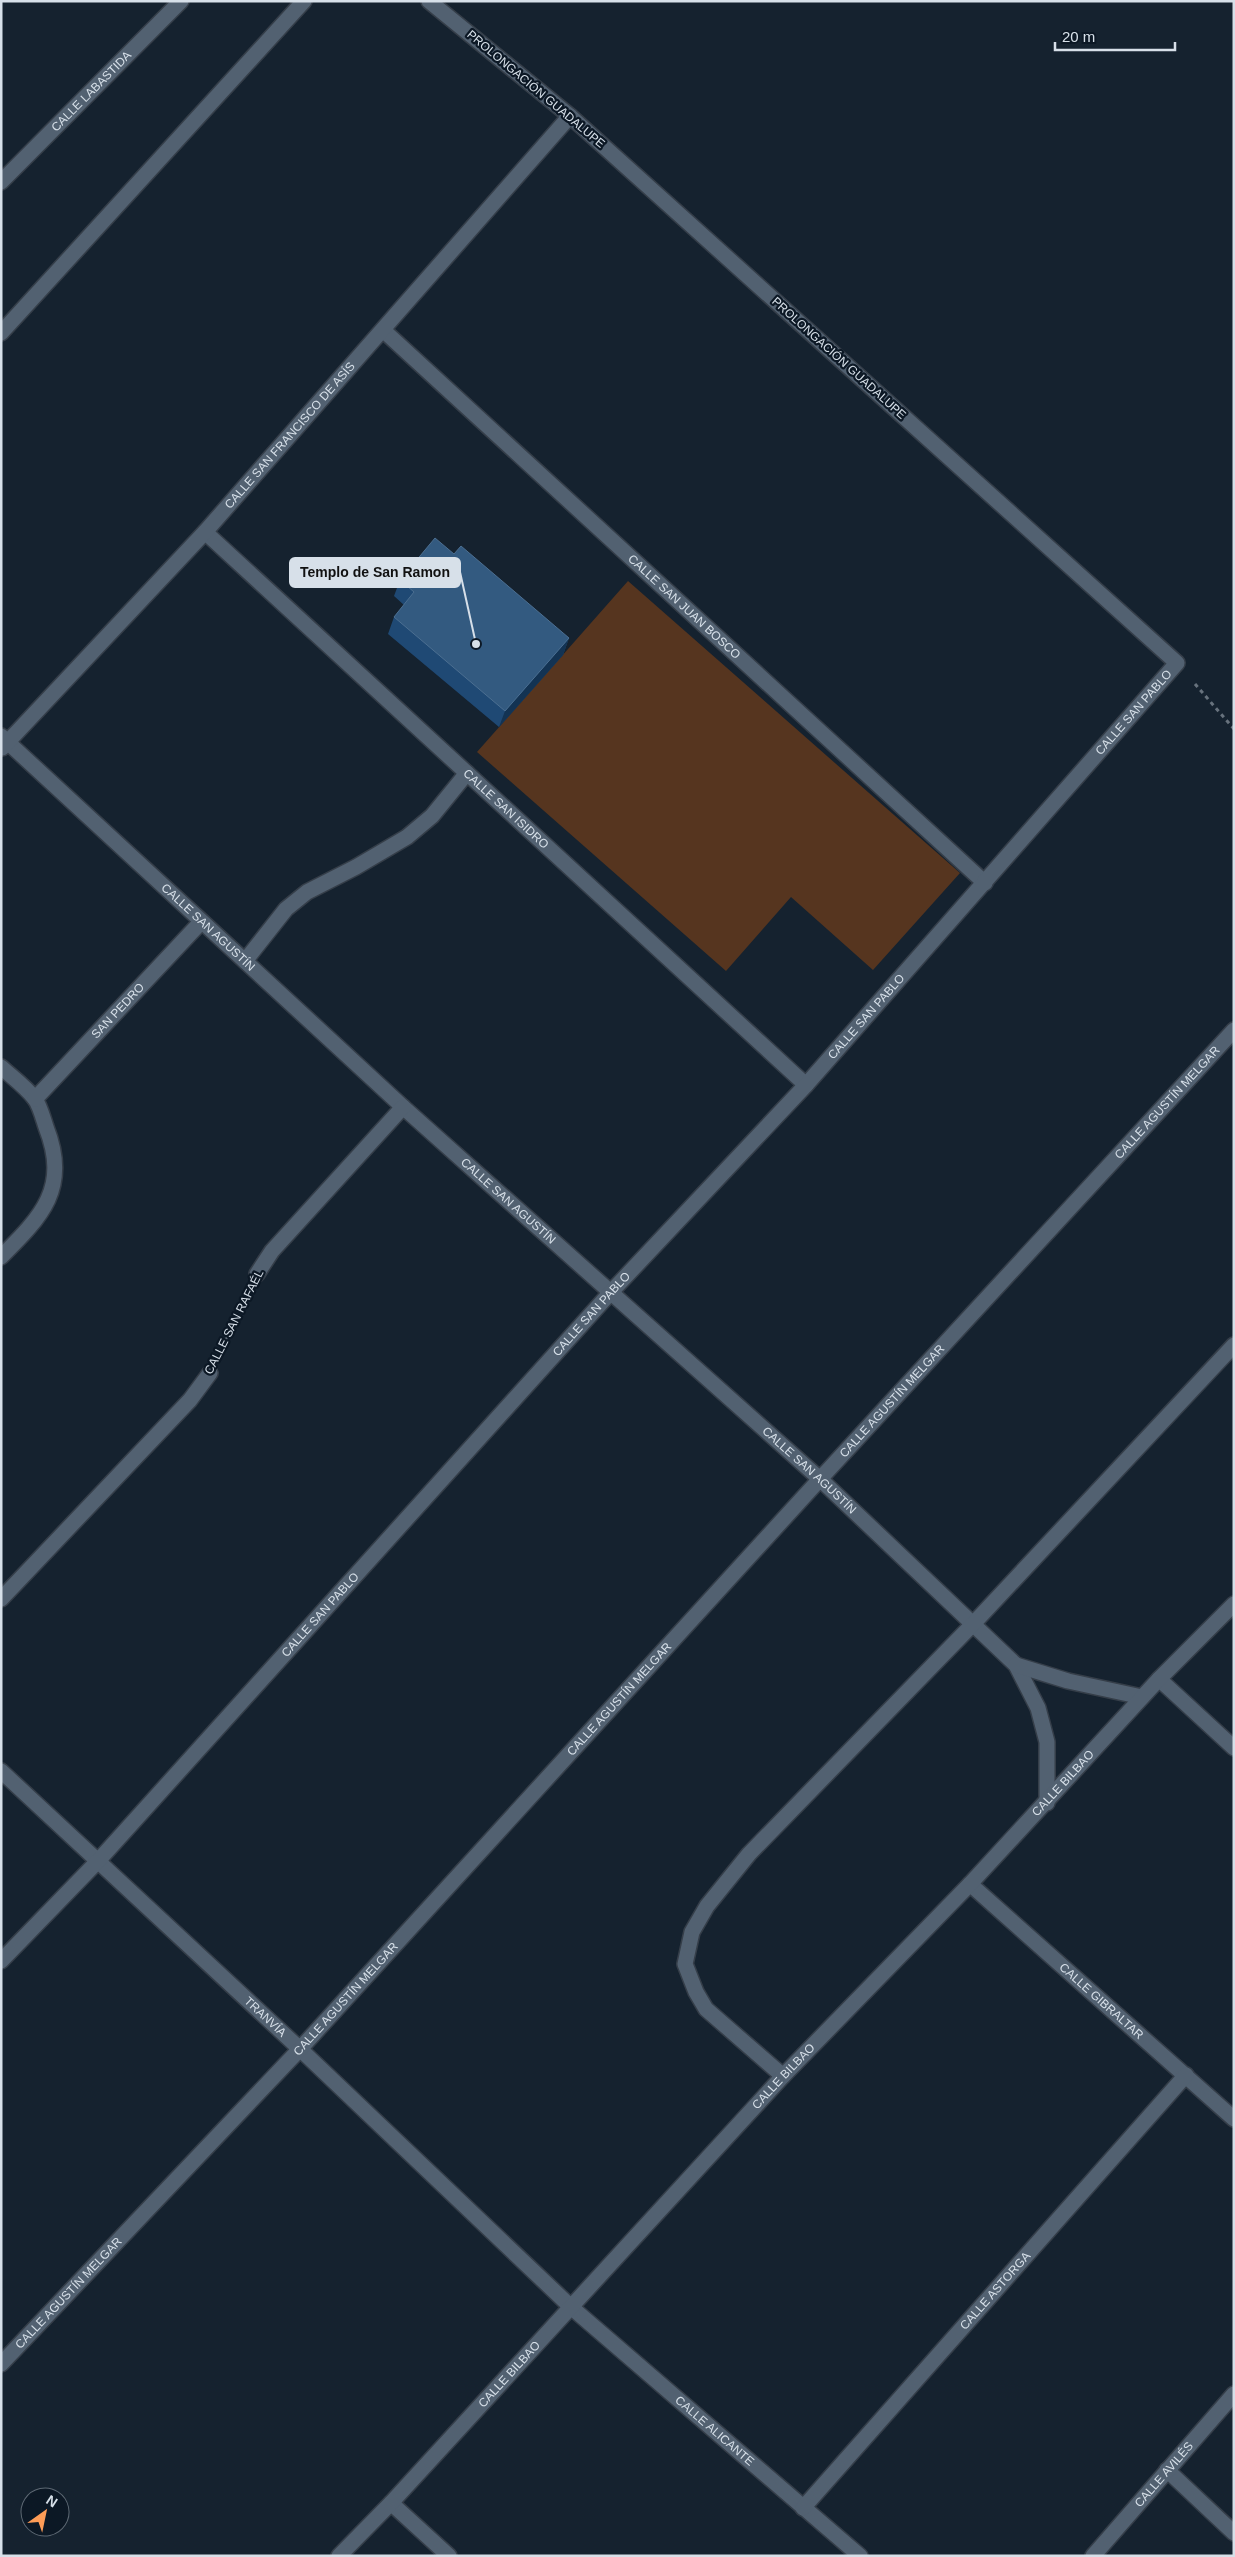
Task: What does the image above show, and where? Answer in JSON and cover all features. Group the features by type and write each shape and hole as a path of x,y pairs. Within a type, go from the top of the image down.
{"street":[{"name":"CALLE LABASTIDA","path":"1,182 181,1"},
{"path":"1,333 304,1"},
{"name":"PROLONGACIÓN GUADALUPE","path":"429,1 570,116 1177,663"},
{"name":"CALLE SAN FRANCISCO DE ASÍS","path":"3,742 205,532 570,116"},
{"name":"CALLE SAN JUAN BOSCO","path":"383,330 985,883"},
{"name":"CALLE SAN ISIDRO","path":"205,532 806,1085"},
{"name":"CALLE SAN PABLO","path":"1,1961 98,1860 611,1292 806,1085 1177,663"},
{"name":"CALLE SAN AGUSTÍN","path":"3,742 403,1107 820,1479 1016,1665 1038,1708 1047,1742 1046,1804"},
{"path":"245,961 286,909 306,892 356,867 407,837 432,816 467,773"},
{"name":"SAN PEDRO","path":"35,1099 201,922"},
{"name":"CALLE AGUSTÍN MELGAR","path":"1,2364 300,2049 820,1479 1234,1030"},
{"path":"1,1067 35,1099 52,1144 56,1172 50,1198 33,1225 1,1257"},
{"name":"CALLE SAN RAFAÉL","path":"256,1274 272,1251 403,1107"},
{"path":"783,2076 706,2009 696,1992 685,1964 692,1932 707,1906 749,1854 973,1624 1234,1345"},
{"name":"CALLE SAN RAFAÉL","path":"1,1599 190,1400 210,1372"},
{"name":"CALLE BILBAO","path":"339,2556 391,2503 783,2076 970,1884 1046,1804 1142,1697 1234,1604"},
{"name":"CALLE SAN AGUSTÍN","path":"1016,1665 1068,1681 1142,1697"},
{"path":"1159,1679 1234,1748"},
{"name":"TRANVÍA","path":"1,1771 300,2049 571,2307"},
{"name":"CALLE GIBRALTAR","path":"970,1884 1234,2119"},
{"name":"CALLE ASTORGA","path":"803,2508 1186,2075"},
{"name":"CALLE ALICANTE","path":"571,2307 860,2556"},
{"name":"CALLE AVILÉS","path":"1093,2556 1234,2394"},
{"path":"1167,2470 1234,2533"},
{"path":"391,2503 449,2556"}],"path":[{"path":"1177,663 1234,729"},
{"name":"CALLE SAN RAFAÉL","path":"210,1372 256,1274"}],"shaded area":[{"path":"628,581 960,873 873,970 791,897 726,971 477,752"}],"building":[{"path":"435,538 454,554 461,546 569,638 505,711 394,617 414,592 400,580"}],"place":[{"name":"Templo de San Ramon","path":"476,644"}]}
